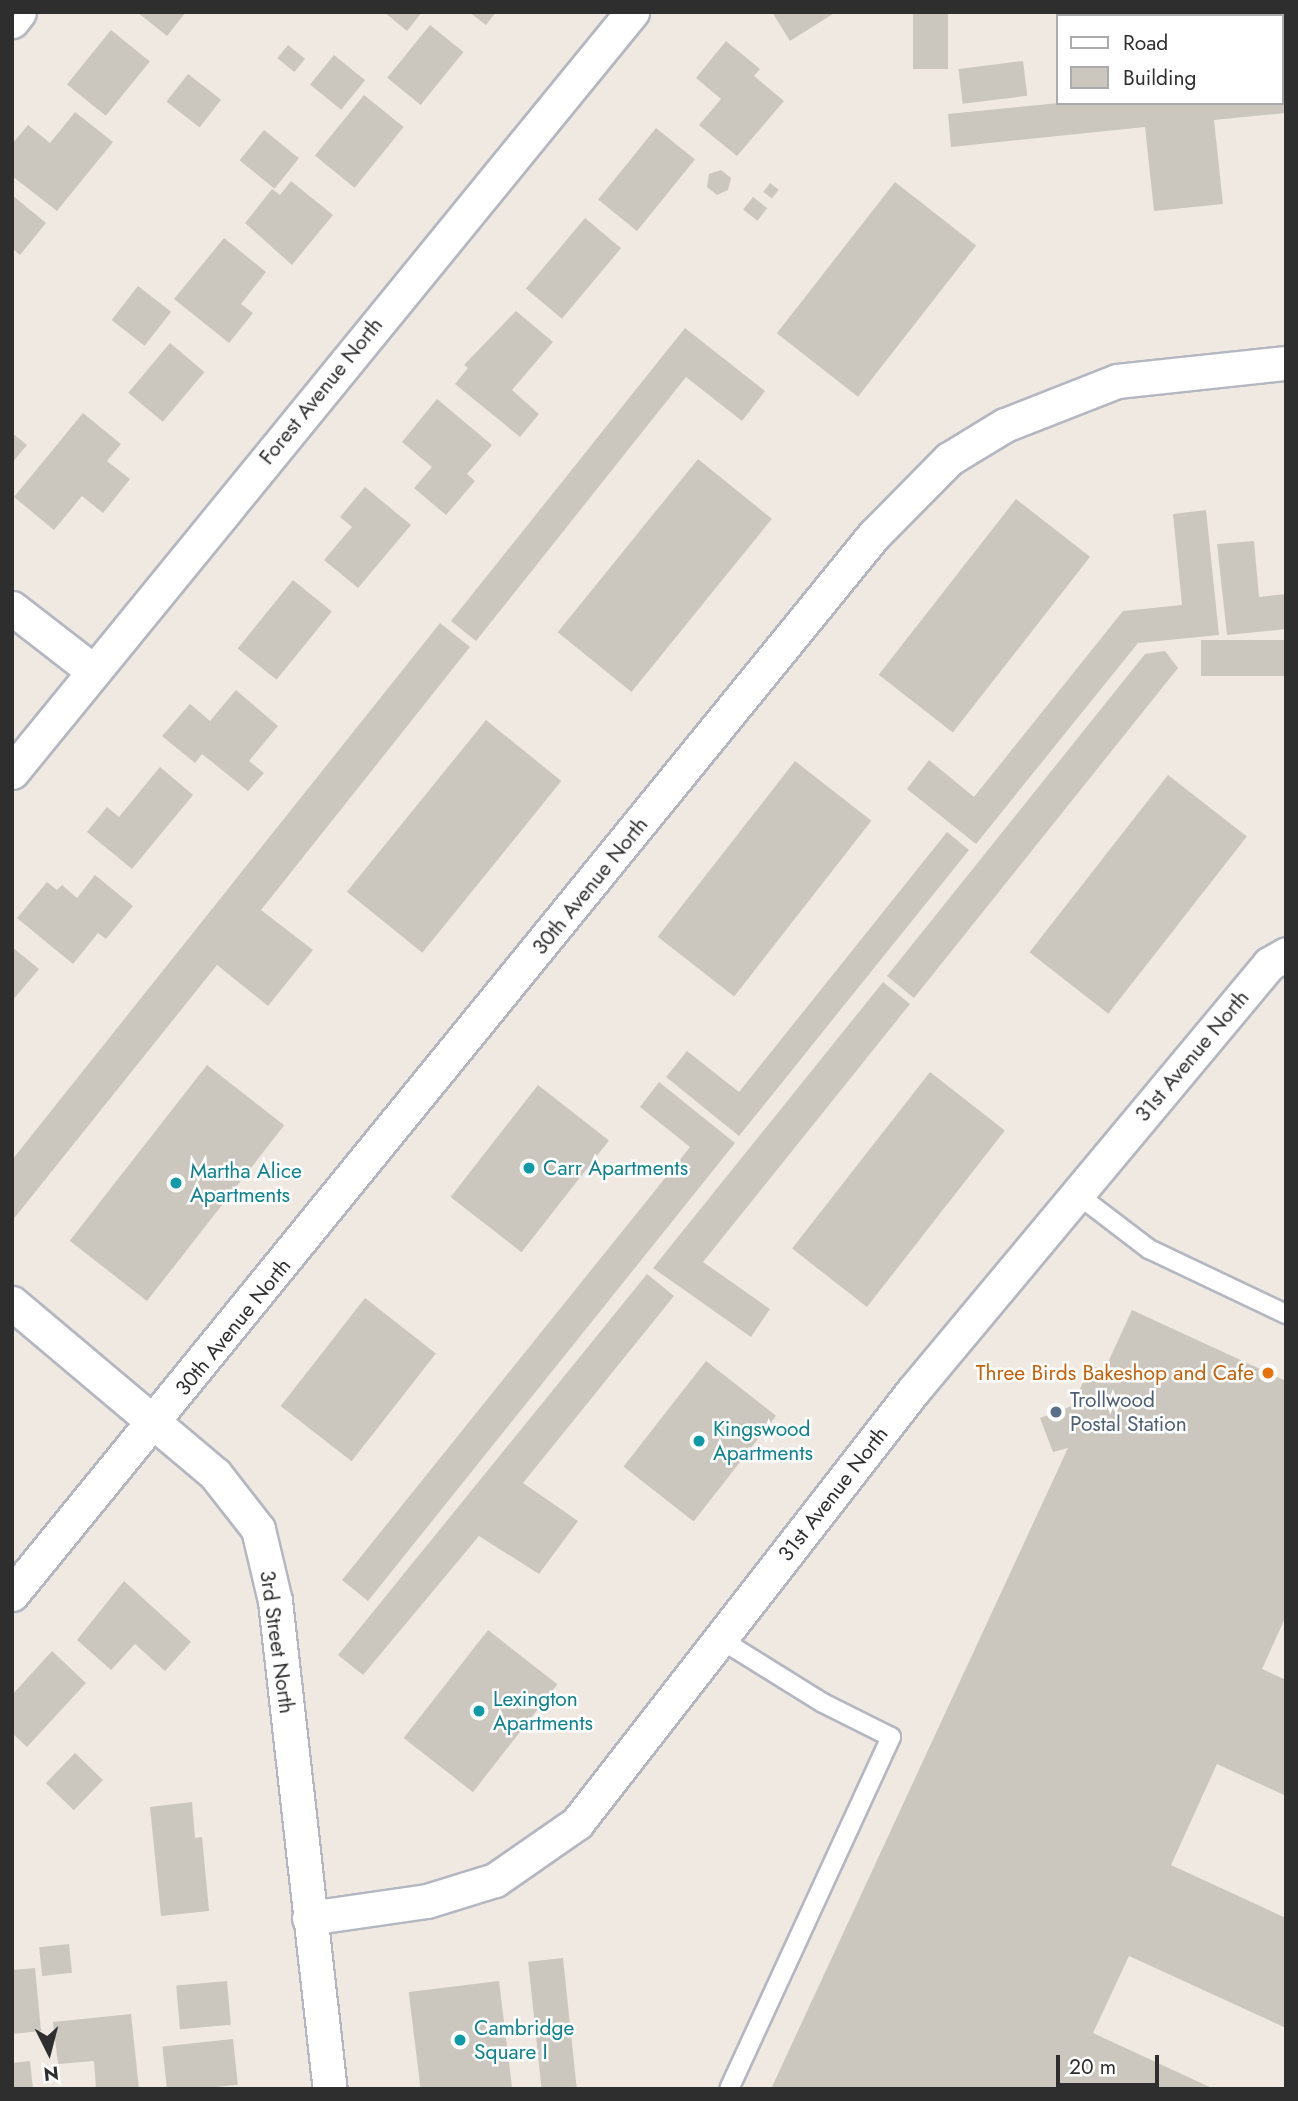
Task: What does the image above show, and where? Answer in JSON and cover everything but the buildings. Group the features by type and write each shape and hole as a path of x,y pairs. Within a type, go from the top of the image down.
{"street":[{"path":"12,21 19,12"},
{"name":"Forest Avenue North","path":"12,772 92,670 632,12"},
{"name":"30th Avenue North","path":"12,1594 155,1423 874,535 949,459 1005,425 1117,381 1286,363"},
{"path":"12,608 92,670"},
{"name":"31st Avenue North","path":"309,1918 427,1901 505,1873 577,1823 913,1391 1269,964 1286,954"},
{"name":"3rd Street North","path":"12,1303 215,1474 258,1530 275,1601 330,2089"}],"lane":[{"path":"1077,1194 1149,1249 1286,1314"},
{"path":"720,1639 823,1703 891,1737 729,2089"}],"place":[{"name":"Carr Apartments","path":"529,1168"},
{"name":"Martha Alice Apartments","path":"176,1183"},
{"name":"Three Birds Bakeshop and Cafe","path":"1268,1373"},
{"name":"Trollwood Postal Station","path":"1056,1412"},
{"name":"Kingswood Apartments","path":"699,1441"},
{"name":"Lexington Apartments","path":"479,1711"},
{"name":"Cambridge Square I","path":"460,2040"}]}
